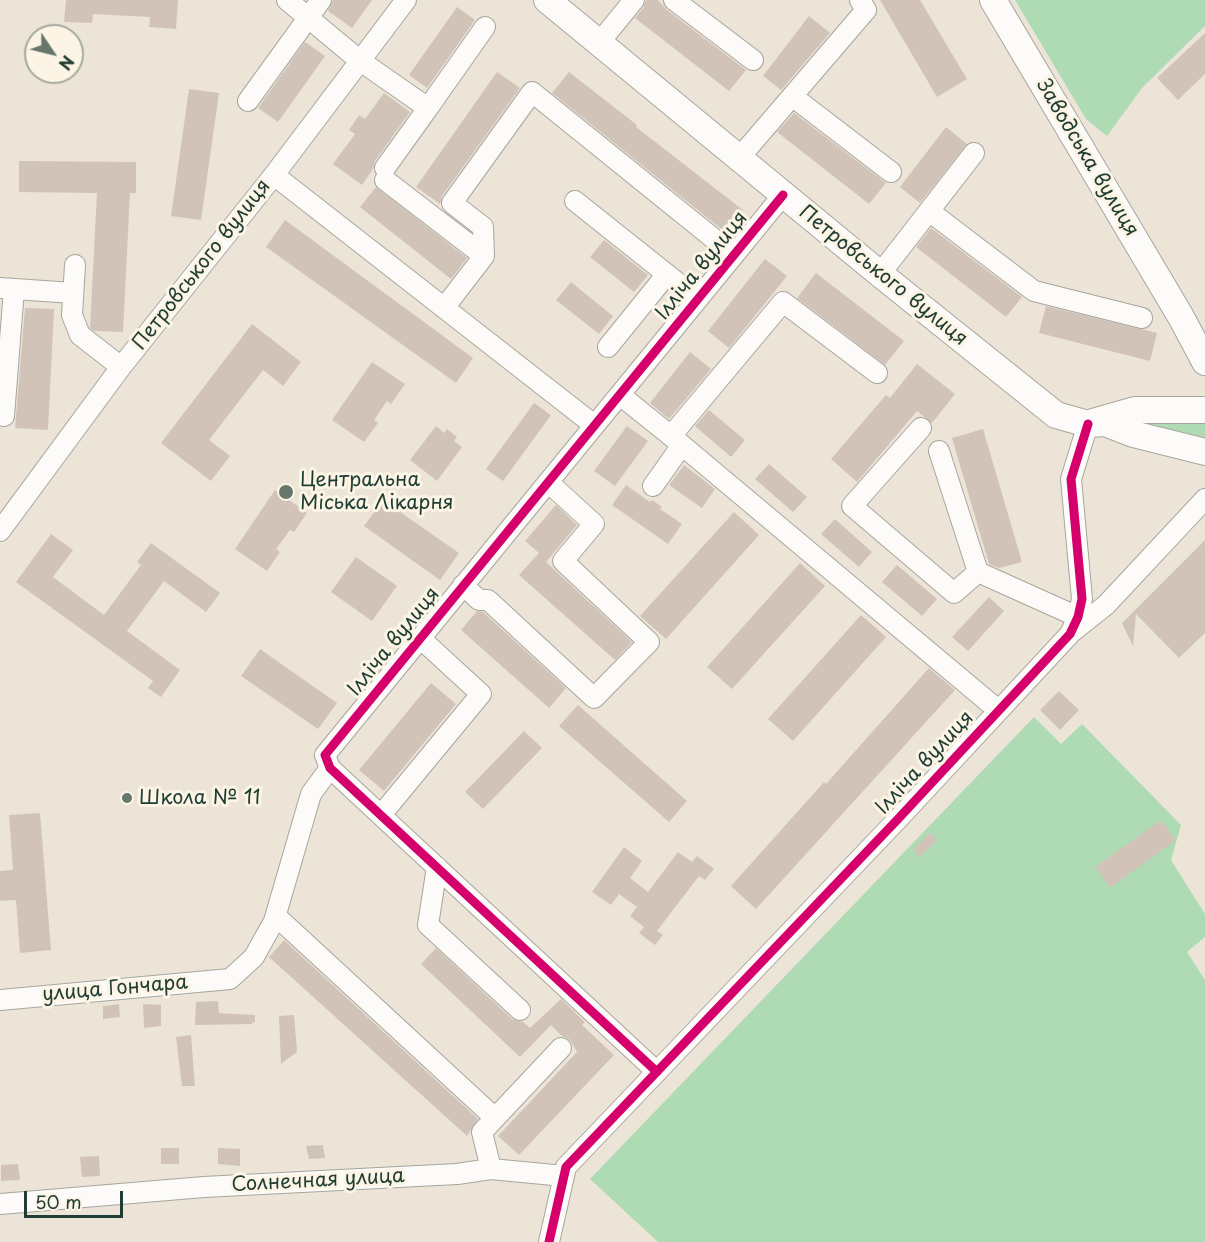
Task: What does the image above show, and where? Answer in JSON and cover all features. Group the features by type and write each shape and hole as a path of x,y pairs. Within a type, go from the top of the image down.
{"main road":[{"name":"Петровського вулиця","path":"547,0 879,274 1056,415 1088,424 1105,423 1133,434 1205,452"},
{"name":"Заводська вулиця","path":"993,0 1181,317 1205,362"},
{"path":"1181,317 1205,333"},
{"path":"1088,424 1135,410 1205,410"}],"street":[{"path":"287,0 359,60 428,108"},
{"path":"248,101 321,0"},
{"name":"Петровського вулиця","path":"0,531 121,367 274,175 406,0"},
{"path":"599,43 634,0"},
{"path":"674,0 753,60"},
{"path":"740,158 866,10 860,0"},
{"path":"484,27 385,174 484,256"},
{"path":"444,308 484,256 483,227 452,203 532,92 734,255"},
{"path":"792,96 891,172"},
{"path":"879,274 974,153"},
{"path":"274,175 594,425"},
{"name":"Ілліча вулиця","path":"330,768 325,755 783,195"},
{"path":"575,201 698,299"},
{"path":"929,210 1034,291 1142,318"},
{"path":"75,265 72,315 80,335 121,367"},
{"path":"608,347 667,274"},
{"path":"4,416 7,288 73,293"},
{"path":"653,486 677,440 783,302 877,373"},
{"name":"Ілліча вулиця","path":"620,395 677,440 998,710"},
{"path":"939,451 978,572 1074,625 1082,599 1082,579 1071,479 1088,424"},
{"path":"921,428 852,506 954,593 978,572"},
{"path":"463,585 479,600 488,600 594,698 649,642 563,561 594,524 548,482"},
{"name":"Ілліча вулиця","path":"549,1242 566,1167 898,819 1074,625 1106,605 1205,499"},
{"path":"381,815 481,694 420,638"},
{"path":"495,1118 276,916 311,794 330,768 657,1072"},
{"path":"437,867 428,925 520,1010"},
{"name":"улица Гончара","path":"0,1000 230,979 254,957 276,916"},
{"path":"491,1169 482,1132 561,1048"},
{"name":"Солнечная улица","path":"0,1204 204,1187 457,1174 491,1169 564,1176"}],"green space":[{"path":"1015,0 1205,0 1205,26 1142,88 1107,136 1086,119"},
{"path":"1104,416 1205,418 1205,445"},
{"path":"1034,717 1061,744 1082,724 1181,825 1171,860 1205,914 1205,937 1187,952 1205,980 1205,1242 658,1242 590,1179"}],"building":[{"path":"66,0 178,0 176,29 149,27 150,17 93,14 92,23 64,22"},
{"path":"333,0 372,0 352,28 328,11"},
{"path":"646,0 658,0 667,10 746,70 729,91 635,18"},
{"path":"880,0 920,0 967,79 937,97"},
{"path":"457,7 475,20 427,88 409,75"},
{"path":"809,16 830,33 781,90 763,76"},
{"path":"1205,33 1205,74 1178,100 1157,78"},
{"path":"305,42 325,56 278,122 258,108"},
{"path":"497,72 520,88 442,196 440,204 416,187"},
{"path":"569,72 743,210 725,232 552,93"},
{"path":"189,89 219,93 201,220 171,216"},
{"path":"384,93 410,112 375,161 373,169 362,185 333,164 355,134 349,130 359,115 365,119"},
{"path":"794,113 886,183 869,204 777,132"},
{"path":"946,127 967,144 920,203 900,187"},
{"path":"19,161 136,162 136,193 130,193 123,332 94,331 90,328 97,193 19,192"},
{"path":"376,187 467,258 451,279 360,207"},
{"path":"285,220 473,358 456,383 266,247"},
{"path":"931,228 1022,297 1006,317 916,247"},
{"path":"604,240 648,275 634,292 590,257"},
{"path":"765,259 787,276 729,348 708,331"},
{"path":"816,273 904,341 885,365 797,298"},
{"path":"571,282 613,316 599,334 556,300"},
{"path":"1046,306 1157,333 1150,361 1039,333"},
{"path":"25,308 54,309 48,430 15,428"},
{"path":"252,324 301,362 283,386 263,370 209,440 230,456 211,481 161,443"},
{"path":"690,352 711,369 669,419 650,403"},
{"path":"372,362 405,384 391,404 387,401 374,420 378,423 364,442 332,420"},
{"path":"917,364 955,394 932,423 917,411 857,482 831,459 886,395 890,398"},
{"path":"534,403 551,415 503,481 486,469"},
{"path":"709,410 745,440 731,457 695,426"},
{"path":"436,426 444,433 447,429 457,437 454,441 462,447 437,481 410,460"},
{"path":"627,426 648,441 615,486 594,471"},
{"path":"983,429 1022,562 999,568 989,564 952,438"},
{"path":"769,464 807,497 793,512 755,479"},
{"path":"684,465 715,489 702,508 669,485"},
{"path":"626,485 650,502 652,500 662,507 660,509 682,524 668,544 612,505"},
{"path":"275,490 307,513 294,532 290,530 276,549 280,552 267,571 235,549"},
{"path":"383,500 459,553 440,580 364,526"},
{"path":"556,505 577,525 546,562 632,642 615,660 519,575 539,553 525,541"},
{"path":"734,512 759,535 666,639 640,616"},
{"path":"835,519 872,552 859,567 821,534"},
{"path":"51,534 73,550 53,577 104,615 141,565 137,562 151,543 220,593 206,612 164,581 127,631 180,670 161,697 148,688 153,681 16,582"},
{"path":"1205,540 1205,633 1179,658 1136,614 1133,646 1122,623"},
{"path":"356,557 397,586 372,621 331,592"},
{"path":"800,563 825,586 732,689 707,667"},
{"path":"897,565 937,599 922,616 882,582"},
{"path":"989,597 1004,611 968,651 952,637"},
{"path":"477,611 483,612 566,688 549,708 461,630"},
{"path":"861,615 886,637 793,741 768,719"},
{"path":"260,649 337,703 318,729 241,676"},
{"path":"929,668 955,690 756,909 731,886"},
{"path":"431,683 456,704 384,791 359,770"},
{"path":"1059,691 1079,710 1060,730 1040,710"},
{"path":"578,705 687,801 669,822 559,726"},
{"path":"524,731 542,748 483,809 465,792"},
{"path":"40,813 51,950 20,953 16,900 0,901 0,871 13,870 9,815"},
{"path":"1161,820 1176,840 1110,888 1095,867"},
{"path":"930,833 937,840 920,857 913,850"},
{"path":"624,847 642,861 630,878 648,892 678,852 692,862 697,856 714,869 705,880 699,876 657,931 663,935 655,945 639,933 644,927 630,916 637,907 619,894 611,905 592,892"},
{"path":"284,940 478,1119 467,1136 269,957"},
{"path":"436,948 512,1019 523,1022 530,1028 561,999 585,1022 582,1025 614,1055 519,1155 498,1136 577,1052 570,1040 562,1036 551,1025 520,1057 421,964"},
{"path":"218,1001 219,1013 255,1015 255,1022 252,1024 195,1025 196,1002"},
{"path":"119,1004 120,1017 103,1019 103,1006"},
{"path":"143,1004 161,1005 161,1026 144,1028"},
{"path":"294,1015 297,1052 281,1064 279,1016"},
{"path":"191,1035 195,1086 182,1086 176,1037"},
{"path":"323,1145 325,1158 309,1159 306,1146"},
{"path":"161,1148 179,1148 179,1164 161,1164"},
{"path":"218,1148 240,1149 240,1166 218,1164"},
{"path":"99,1156 100,1176 82,1177 80,1157"},
{"path":"18,1164 20,1180 1,1181 1,1165"}],"cycle path":[{"path":"657,1072 330,768 325,755 783,195"},
{"path":"549,1242 566,1167 898,819 1070,634 1078,617 1082,599 1071,479 1088,424"}],"place":[{"name":"Центральна Міська Лікарня","path":"286,492"},
{"name":"Школа № 11","path":"127,798"}]}
